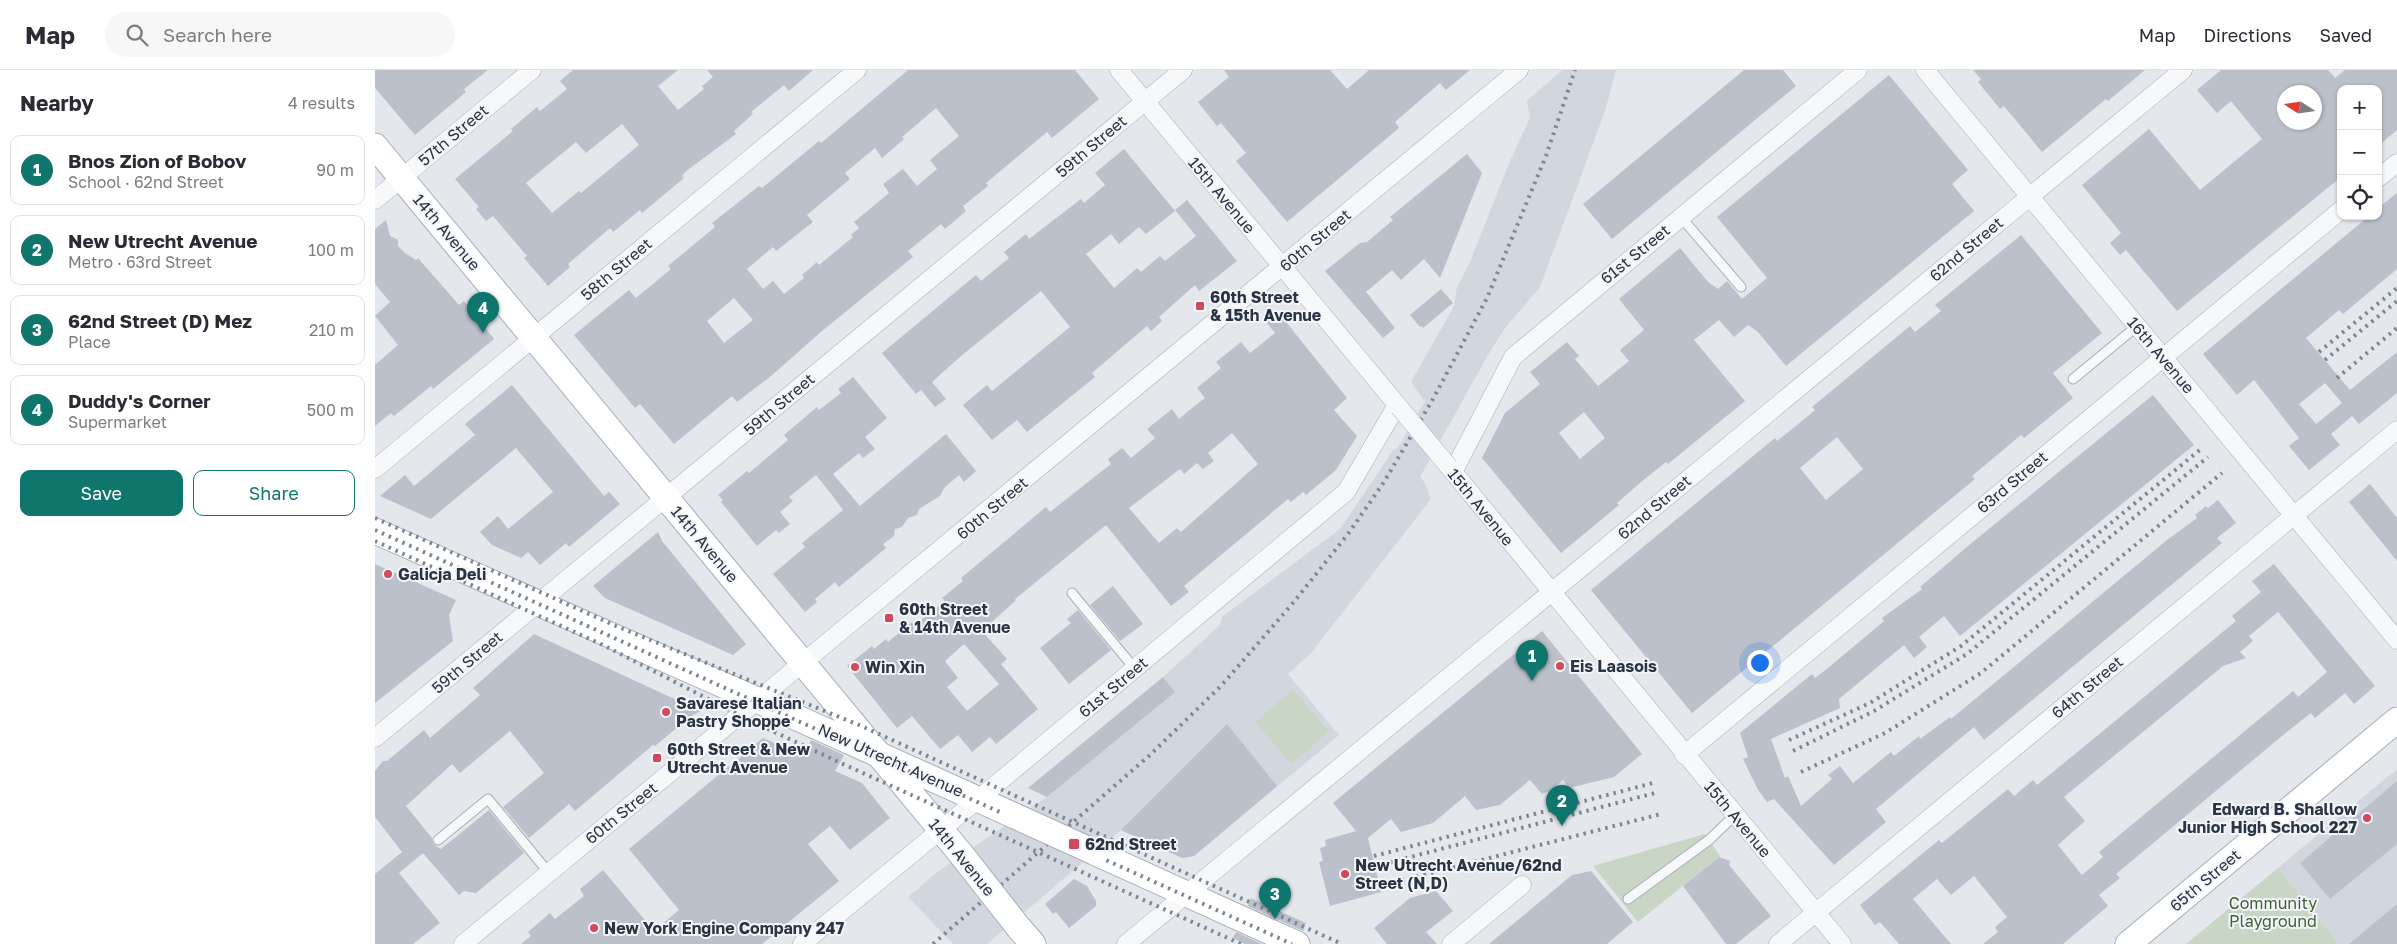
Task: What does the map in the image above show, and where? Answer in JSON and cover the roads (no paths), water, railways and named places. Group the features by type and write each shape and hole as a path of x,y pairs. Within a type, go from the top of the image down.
{"main road":[{"name":"14th Avenue","path":"375,146 667,497 961,854 1026,936"},
{"name":"New Utrecht Avenue","path":"375,531 978,799 1297,944"},
{"name":"65th Street","path":"2128,944 2397,720"}],"street":[{"name":"57th Street","path":"375,200 532,70"},
{"name":"58th Street","path":"375,469 857,70"},
{"name":"15th Avenue","path":"1119,70 1842,944"},
{"name":"59th Street","path":"375,738 1183,70"},
{"name":"60th Street","path":"463,944 804,664 1519,70"},
{"name":"61st Street","path":"1451,470 1513,357 1680,216 1858,70"},
{"name":"16th Avenue","path":"1925,70 2397,640"},
{"name":"62nd Street","path":"1126,944 2183,70"},
{"path":"2382,175 2397,163"},
{"name":"63rd Street","path":"1684,755 2337,213"},
{"name":"61st Street","path":"802,944 1346,492 1398,406"},
{"name":"64th Street","path":"1778,944 2397,430"},
{"path":"1451,944 1522,885"}],"lane":[{"path":"1680,216 1741,287"},
{"path":"2073,379 2137,326"},
{"path":"1072,593 1135,668"},
{"path":"438,840 488,799 549,873"},
{"path":"1628,899 1709,840 1735,815"}],"railway":[{"path":"933,944 1150,755 1221,686 1293,603 1348,534 1384,482 1433,399 1487,298 1546,156 1575,70"},
{"path":"2319,352 2397,288"},
{"path":"2325,360 2397,301"},
{"path":"2337,378 2397,328"},
{"path":"1789,740 1870,703 1961,646 2201,449"},
{"path":"1793,751 1874,711 1967,654 2208,457"},
{"path":"1801,772 1885,733 1981,673 2222,473"},
{"path":"375,518 616,626 859,725 1342,944"},
{"path":"375,530 1292,944"},
{"path":"375,541 605,646 753,722 843,764 1241,944"},
{"path":"1374,856 1653,783"},
{"path":"1376,866 1655,793"},
{"path":"1380,886 1661,814"}],"place":[{"name":"60th Street & 15th Avenue","path":"1200,306"},
{"name":"Duddy's Corner","path":"483,333"},
{"name":"Galicja Deli","path":"388,574"},
{"name":"60th Street & 14th Avenue","path":"889,618"},
{"name":"Eis Laasois","path":"1560,666"},
{"name":"Win Xin","path":"855,667"},
{"name":"Bnos Zion of Bobov","path":"1532,681"},
{"name":"Savarese Italian Pastry Shoppe","path":"666,712"},
{"name":"60th Street & New Utrecht Avenue","path":"657,758"},
{"name":"Edward B. Shallow Junior High School 227","path":"2367,818"},
{"name":"New Utrecht Avenue","path":"1562,826"},
{"name":"62nd Street","path":"1074,844"},
{"name":"New Utrecht Avenue/62nd Street (N,D)","path":"1345,874"},
{"name":"62nd Street (D) Mez","path":"1275,919"},
{"name":"New York Engine Company 247","path":"594,928"}],"park label":[{"name":"Community Playground","path":"2273,912"}]}
